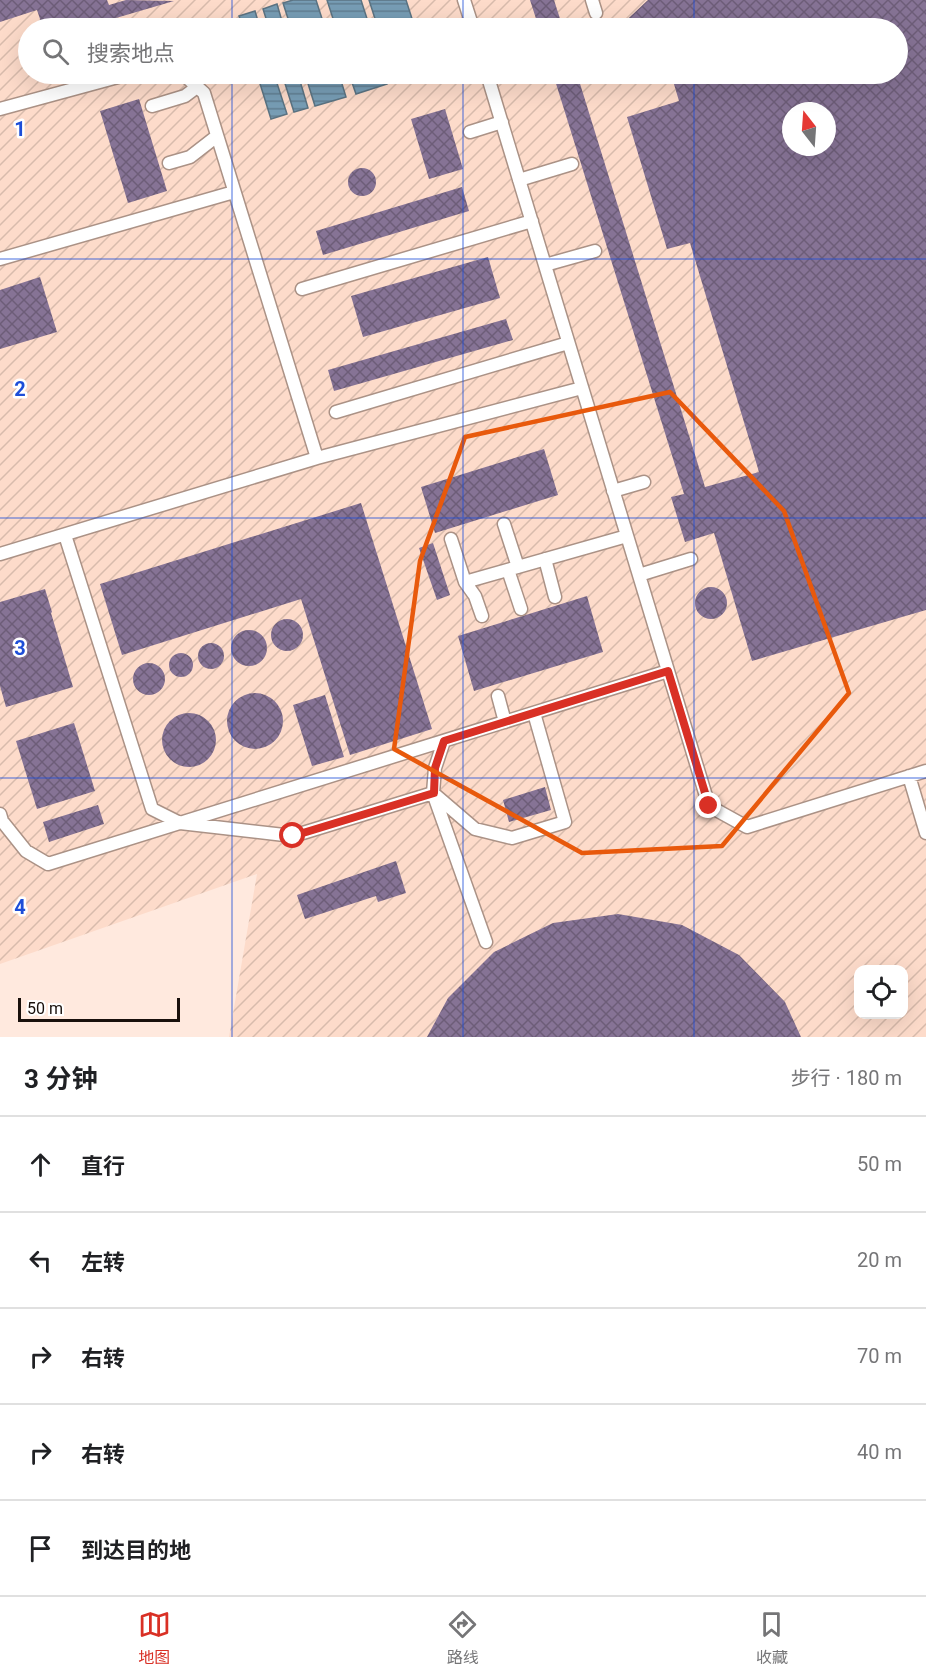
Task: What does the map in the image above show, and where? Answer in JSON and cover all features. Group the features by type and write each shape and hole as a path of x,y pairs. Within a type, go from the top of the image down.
{"lane":[{"path":"465,0 470,18"},
{"path":"592,0 597,13"},
{"path":"0,108 86,84"},
{"path":"194,84 204,93 317,458"},
{"path":"490,84 709,806 747,827 926,771"},
{"path":"152,106 185,96 197,87"},
{"path":"470,132 502,122"},
{"path":"169,163 190,157 217,136"},
{"path":"519,180 572,164"},
{"path":"0,259 234,192"},
{"path":"302,289 532,221"},
{"path":"545,265 595,252"},
{"path":"336,412 568,343"},
{"path":"0,554 317,458 582,388"},
{"path":"613,491 644,482"},
{"path":"504,524 521,609"},
{"path":"65,534 152,809 180,823 293,836 434,793"},
{"path":"465,582 627,536"},
{"path":"451,539 465,582 476,596 482,616"},
{"path":"545,559 555,597"},
{"path":"639,575 691,559"},
{"path":"0,814 2,822 26,851 48,864 668,671"},
{"path":"498,696 505,722"},
{"path":"434,793 475,829 512,838 565,822 534,713"},
{"path":"444,741 435,768 434,793 486,942"},
{"path":"909,776 926,833"}],"highlighted area":[{"path":"670,392 784,511 849,693 722,846 582,853 394,749 420,561 465,437"}],"shaded area":[{"path":"0,0 926,0 926,1037 229,1037 257,874 0,964"}],"water":[{"path":"293,0 316,0 322,18 288,18 283,3"},
{"path":"327,0 361,0 367,18 333,18"},
{"path":"369,0 406,0 412,18 375,18"},
{"path":"277,4 281,18 266,18 263,9"},
{"path":"255,11 257,18 240,18 239,16"},
{"path":"260,84 277,84 287,114 271,119"},
{"path":"285,84 301,84 308,108 294,112"},
{"path":"308,84 342,84 346,97 315,106"},
{"path":"352,84 387,84 356,94"}],"building":[{"path":"0,0 107,0 109,5 126,0 174,1 116,18 40,18 37,10 0,22"},
{"path":"530,0 554,0 560,18 536,18"},
{"path":"648,0 926,0 926,610 752,661 714,533 685,542 671,497 684,494 556,84 580,84 705,487 759,472 690,243 667,249 627,117 679,101 674,84 908,84 908,18 629,18"},
{"path":"139,99 167,191 128,203 100,111"},
{"path":"445,109 463,169 429,179 411,119"},
{"path":"362,168 372,172 376,182 372,192 362,196 352,192 348,182 352,172"},
{"path":"462,187 469,211 323,255 316,231"},
{"path":"488,257 500,298 363,337 351,296"},
{"path":"40,277 57,332 0,349 0,290"},
{"path":"506,319 513,340 334,391 328,370"},
{"path":"544,449 558,495 435,533 421,487"},
{"path":"361,503 432,729 350,755 301,599 122,655 100,584"},
{"path":"433,543 450,595 437,600 419,548"},
{"path":"711,587 722,592 727,603 722,614 711,619 700,614 695,603 700,592"},
{"path":"45,589 73,687 6,707 0,686 0,602"},
{"path":"587,596 603,652 474,691 458,636"},
{"path":"287,619 299,623 303,635 299,647 287,651 275,647 271,635 275,623"},
{"path":"249,630 262,635 267,648 262,661 249,666 236,661 231,648 236,635"},
{"path":"211,643 220,647 224,656 220,665 211,669 202,665 198,656 202,647"},
{"path":"176,653 186,653 193,660 193,670 186,677 176,677 169,670 169,660"},
{"path":"149,663 161,667 165,679 161,691 149,695 137,691 133,679 137,667"},
{"path":"255,693 266,695 275,701 281,710 283,721 281,732 275,741 266,747 255,749 244,747 235,741 229,732 227,721 229,710 235,701 244,695"},
{"path":"325,695 344,757 312,766 293,705"},
{"path":"184,713 194,713 208,721 214,730 216,740 214,750 208,759 194,767 184,767 167,755 162,745 162,735 174,718"},
{"path":"74,723 95,791 37,809 16,741"},
{"path":"545,787 551,810 509,822 503,800"},
{"path":"98,805 104,824 49,842 43,822"},
{"path":"396,861 406,893 378,902 376,896 305,919 297,895"},
{"path":"618,914 682,925 739,955 785,1002 801,1037 427,1037 448,998 494,952 553,923"}],"route":[{"path":"293,836 434,793 435,768 444,741 668,671 709,806"}]}
